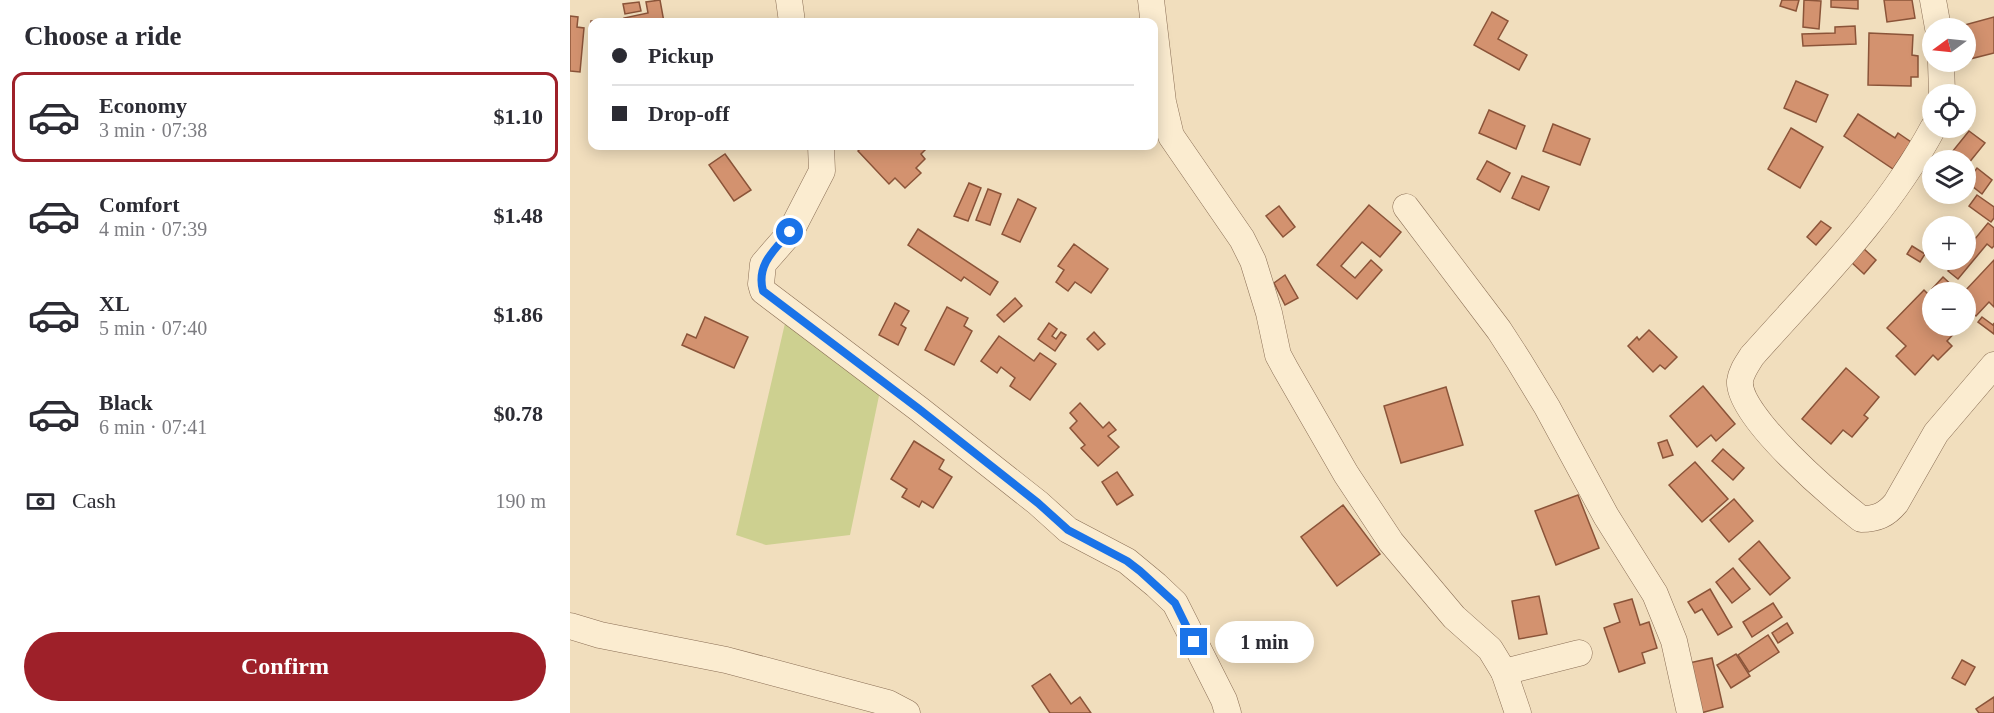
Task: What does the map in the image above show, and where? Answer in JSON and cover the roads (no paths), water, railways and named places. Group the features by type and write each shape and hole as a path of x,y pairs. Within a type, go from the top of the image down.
{"street":[{"path":"789,0 791,18"},
{"path":"1151,0 1153,18"},
{"path":"1933,0 1936,18"},
{"path":"1158,60 1163,102 1171,136 1242,239 1253,261 1269,313 1278,355 1285,368 1346,474 1390,542 1454,617 1490,649 1504,672 1518,713"},
{"path":"1928,138 1917,158 1835,264 1752,356 1742,373 1740,382 1743,399 1770,435 1799,464 1861,519 1874,519 1888,513 1896,503 1936,433 1994,365"},
{"path":"822,150 824,161 822,171 790,232 763,264 761,284 763,291 919,409 1038,503 1068,530 1127,561 1156,585 1175,603 1224,700 1228,713"},
{"path":"1406,207 1499,330 1519,361 1547,407 1605,516 1655,594 1674,641 1690,713"},
{"path":"570,626 600,635 726,660 888,703 907,713"},
{"path":"1504,672 1579,652"}]}
